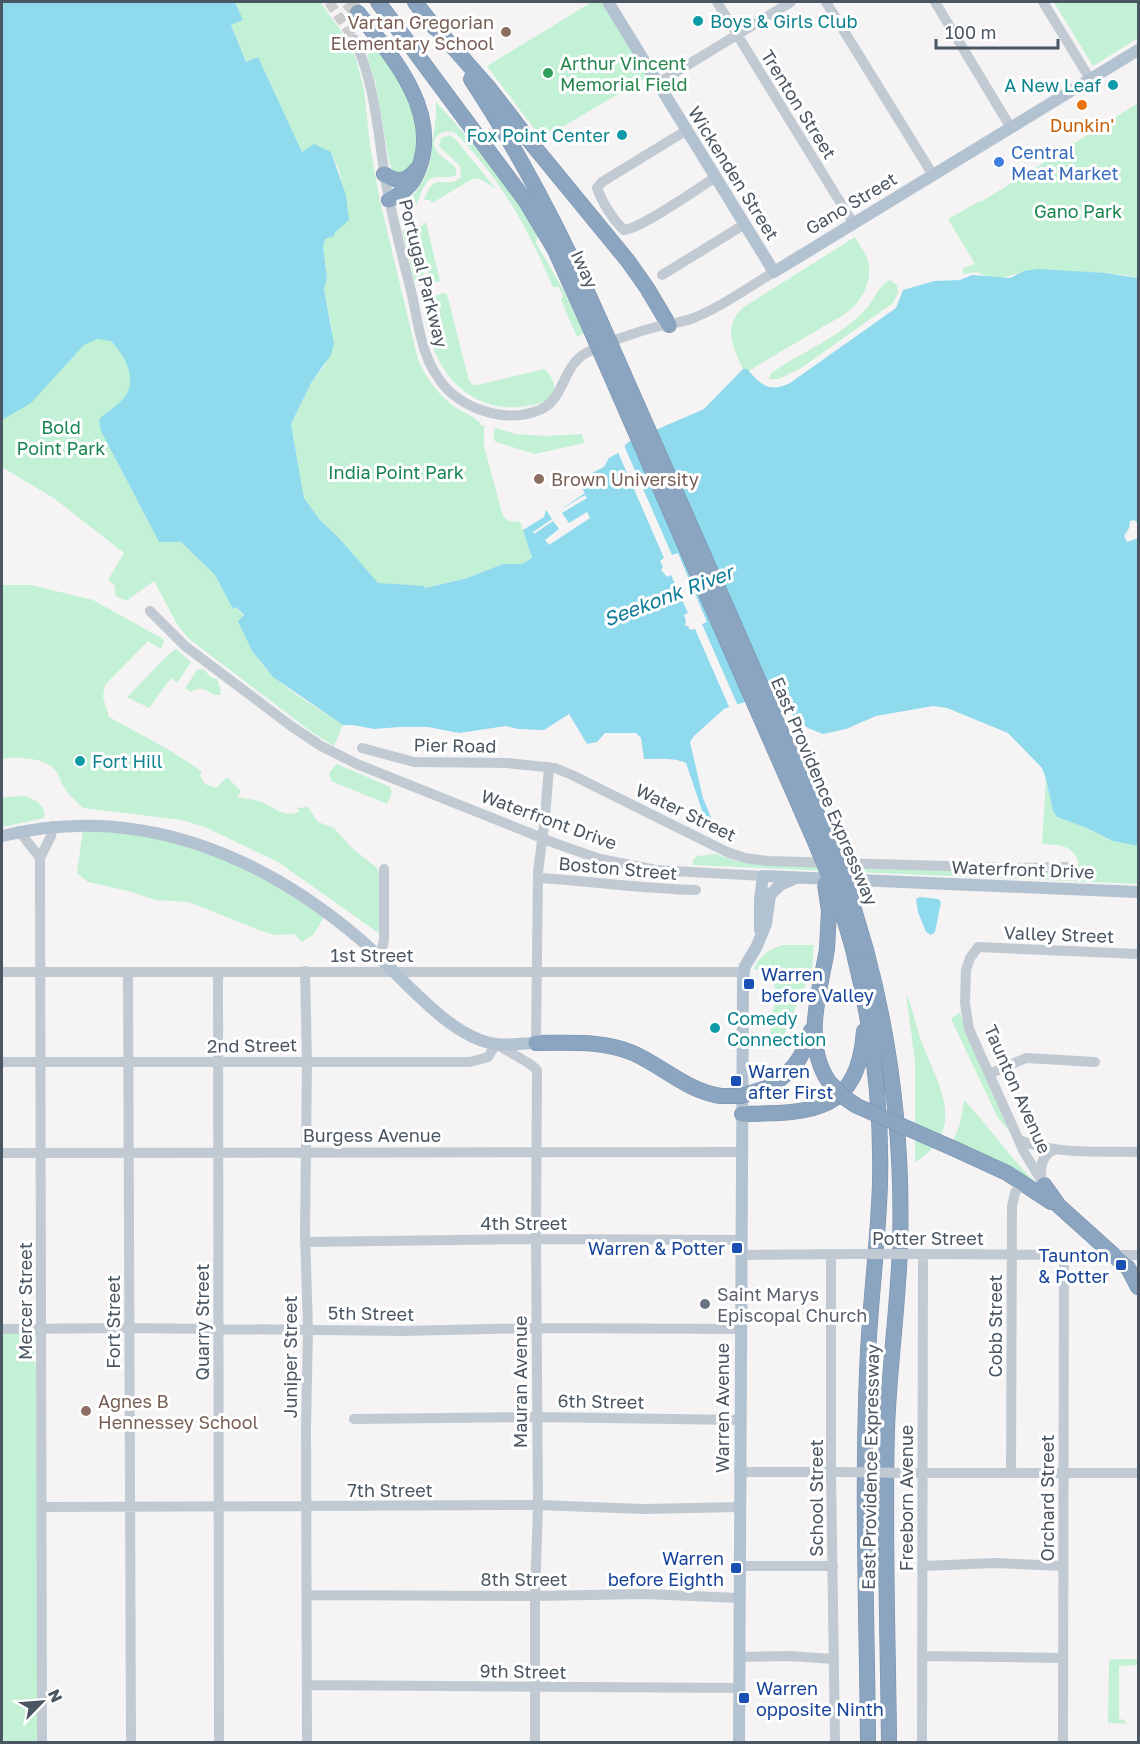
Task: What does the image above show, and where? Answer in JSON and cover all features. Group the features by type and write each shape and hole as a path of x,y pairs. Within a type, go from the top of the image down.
{"highway":[{"path":"370,2 445,91"},
{"name":"Iway","path":"378,2 507,174 537,219 597,327"},
{"name":"Iway","path":"415,2 472,80 524,164 565,242 597,327 708,581"},
{"path":"358,13 400,68 413,95 423,132 420,165 411,184 389,200"},
{"path":"430,21 489,88 628,261 669,325"},
{"path":"384,174 397,181 405,180 420,165"},
{"name":"East Providence Expressway","path":"708,581 860,949 861,983 876,1079 880,1153 865,1429 868,1743"},
{"name":"East Providence Expressway","path":"708,581 838,863 860,949 881,1014 891,1073 900,1183 899,1264 886,1446 889,1743"},
{"path":"536,1043 585,1043 618,1048 644,1059 693,1088 721,1096 741,1096 763,1089 780,1080 798,1061 809,1038 827,949 829,921 826,890 813,837"},
{"path":"742,1114 806,1111 826,1103 844,1089 857,1069 862,1050 864,1020 861,983"},
{"name":"Taunton Avenue","path":"818,999 814,1042 819,1064 829,1082 845,1098 857,1106 989,1164 1022,1182 1059,1206 1130,1270 1138,1287"},
{"name":"Taunton Avenue","path":"1044,1185 1059,1206"}],"main road":[{"name":"Wickenden Street","path":"608,2 774,272"},
{"name":"Gano Street","path":"774,272 1138,50"},
{"path":"2,836 53,826 108,825 154,832 223,853 255,868 311,901 338,921 380,956 394,972 449,1022 474,1037 496,1044 536,1043"},
{"path":"763,876 768,887 769,899"},
{"path":"760,937 760,899 763,876"},
{"name":"Waterfront Drive","path":"763,876 1138,892"},
{"path":"769,899 774,889 796,878"},
{"name":"Warren Avenue","path":"739,1743 743,972 766,924 769,899"}],"street":[{"name":"Trenton Street","path":"717,2 853,223"},
{"path":"658,83 791,2"},
{"path":"826,2 933,175"},
{"path":"934,2 1011,128"},
{"path":"1043,2 1090,79"},
{"name":"Portugal Parkway","path":"354,39 369,83 389,200 425,351 437,377 448,390 486,412 503,415 528,414 541,410 554,400 560,393 573,364"},
{"path":"687,130 598,185 602,201 620,226 628,230 716,177"},
{"path":"663,275 745,224"},
{"name":"Gano Street","path":"573,364 584,354 593,350 649,329 690,319 706,312 774,272"},
{"name":"Waterfront Drive","path":"150,610 185,646 291,726 321,746 357,764 592,857 640,868 763,876"},
{"name":"Pier Road","path":"362,748 414,762 507,763 549,767"},
{"path":"536,1043 538,878 549,767"},
{"name":"Water Street","path":"549,767 572,775 720,849 745,858 768,861 1017,868 1066,867"},
{"name":"Mercer Street","path":"42,1743 40,858 51,836 53,826"},
{"path":"20,831 40,858"},
{"path":"380,956 384,940 384,869"},
{"name":"Boston Street","path":"538,878 602,882 654,889 696,890"},
{"name":"Valley Street","path":"978,947 1138,954"},
{"name":"Taunton Avenue","path":"978,947 967,966 965,1010 969,1029 1030,1164 1044,1185"},
{"name":"1st Street","path":"2,972 128,974 305,971 743,972"},
{"name":"Juniper Street","path":"305,971 308,1329 307,1743"},
{"name":"Quarry Street","path":"218,973 219,1743"},
{"name":"Fort Street","path":"128,974 131,1743"},
{"name":"2nd Street","path":"2,1062 470,1062 488,1057 496,1044"},
{"name":"Mauran Avenue","path":"496,1044 537,1070 538,1505 535,1596 535,1743"},
{"path":"989,1074 1026,1058 1095,1062"},
{"path":"1019,1140 1055,1149 1138,1152"},
{"path":"1044,1185 1041,1162 1048,1153 1055,1149"},
{"name":"Burgess Avenue","path":"2,1153 742,1152"},
{"name":"Cobb Street","path":"1011,1473 1013,1201 1022,1182"},
{"name":"4th Street","path":"306,1242 536,1239 742,1240"},
{"name":"School Street","path":"831,1254 836,1472 833,1566 835,1743"},
{"name":"Freeborn Avenue","path":"919,1254 923,1473 922,1743"},
{"name":"Potter Street","path":"742,1255 1138,1255"},
{"name":"Orchard Street","path":"1063,1743 1064,1255"},
{"name":"5th Street","path":"2,1329 740,1329"},
{"name":"6th Street","path":"354,1419 537,1417 740,1420"},
{"path":"739,1472 1138,1473"},
{"name":"7th Street","path":"42,1507 538,1505 644,1509 739,1507"},
{"path":"923,1566 995,1563 1063,1566"},
{"path":"739,1566 833,1566"},
{"name":"8th Street","path":"308,1595 644,1594 739,1598"},
{"path":"739,1657 788,1656 834,1659"},
{"path":"922,1656 1063,1658"},
{"name":"9th Street","path":"308,1685 739,1688"}],"green space":[{"name":"India Point Park","path":"235,2 320,2 349,42 364,90 370,146 380,201 418,360 430,381 445,399 484,426 484,446 502,513 509,521 520,521 532,558 522,564 503,564 467,578 424,588 423,586 378,584 339,538 320,520 304,498 291,424 311,383 326,364 332,329 324,289 327,278 323,247 325,239 347,204 339,170 331,152 302,152 258,58 246,62 231,25 242,20"},
{"path":"592,2 601,2 647,77 542,139 487,66"},
{"path":"1056,2 1138,2 1138,38 1093,66 1055,4"},
{"path":"378,48 398,74 417,122 417,156 408,173 395,172 389,161 376,85 367,55"},
{"path":"436,102 490,166 538,234 536,243 564,291 584,333 577,337 561,300 563,296 559,287 553,287 529,236 502,189 454,132 441,133 435,138 434,146 456,168 456,175 435,177 429,180 412,212 403,220 402,214 425,177 429,166"},
{"name":"Gano Park","path":"1138,103 1138,278 1047,270 1028,271 1000,278 993,278 978,272 963,274 963,268 975,264 948,219 981,202"},
{"path":"450,135 496,189 474,178 432,203 430,200 424,200 433,185 455,181 461,177 460,166 439,146 441,138"},
{"path":"426,222 440,281 431,284 416,227"},
{"path":"405,230 411,251 417,250 427,285 419,285 414,280 402,231"},
{"path":"855,237 867,259 869,277 855,305 841,317 749,371 743,369 733,345 731,329 737,314 744,307"},
{"path":"890,280 897,285 898,292 893,303 801,368 778,379 769,379 771,373 833,336 856,319 883,285"},
{"path":"443,293 447,294 469,381 473,385 544,369 553,382 555,390 552,397 543,402 525,406 492,405 464,391 452,380 435,353 425,317 426,302 429,298"},
{"name":"Bold Point Park","path":"82,324 139,354 113,454 159,542 181,542 215,575 233,609 236,607 241,613 251,647 262,664 294,693 343,725 334,746 313,733 188,638 177,624 154,581 126,601 116,596 114,584 108,580 124,553 55,499 2,467 2,412"},
{"path":"496,428 515,434 547,436 582,434 584,443 535,454 496,442 494,430"},
{"path":"2,585 31,585 93,600 163,639 161,649 148,641 105,685 103,697 109,717 191,764 202,772 200,776 205,784 216,788 227,777 241,791 237,797 256,800 290,814 300,811 297,808 308,807 318,822 334,828 352,848 377,868 380,934 278,862 205,827 182,820 83,808 68,792 50,766 37,760 2,759"},
{"path":"176,649 191,662 177,683 171,678 149,708 127,697 171,652"},
{"path":"204,669 210,677 217,679 220,695 200,688 191,692 185,688 197,670"},
{"path":"337,764 390,787 392,792 387,804 331,781 329,773"},
{"path":"1046,779 1053,811 1057,817 1113,841 1138,846 1138,884 693,865 693,860 697,856 716,854 736,861 760,864 1064,871 1076,868 1079,863 1069,849 1060,845 1042,844"},
{"path":"25,796 42,806 44,818 2,827 2,797"},
{"path":"83,829 164,838 257,871 324,917 313,935 302,942 294,934 276,935 264,932 189,902 156,900 88,882 77,873"},
{"path":"783,945 814,945 812,969 782,1039 776,1042 773,1041 771,1033 775,997 773,980 768,973 754,969 766,954"},
{"path":"906,994 945,1107 945,1121 941,1136 931,1149 915,1162 915,1061"},
{"path":"960,1012 965,1030 1009,1131 998,1118 951,1019"},
{"path":"964,1100 1034,1183 953,1141 960,1124"},
{"path":"2,1331 36,1331 34,1359 38,1370 40,1742 2,1742"},
{"path":"1138,1659 1138,1665 1119,1666 1119,1719 1129,1724 1108,1723 1109,1660"}],"water":[{"name":"Seekonk River","path":"2,2 235,2 243,20 231,25 246,62 258,57 302,152 314,144 331,152 346,195 349,220 335,232 334,236 325,239 323,247 327,278 324,289 334,344 331,355 311,383 291,424 304,498 320,520 378,583 424,586 425,588 467,578 503,564 522,564 532,558 523,530 544,517 546,510 584,487 588,483 586,476 604,467 609,458 620,452 628,442 704,409 743,369 747,369 766,386 776,387 790,383 896,308 903,290 934,281 960,280 972,275 1010,278 1024,271 1038,269 1106,273 1138,278 1138,523 1134,520 1130,521 1124,536 1127,542 1138,538 1138,846 1113,841 1057,817 1053,811 1042,768 1008,733 947,708 933,706 876,716 846,729 823,734 808,728 772,700 751,700 724,709 690,742 703,798 712,820 709,824 706,822 686,763 671,759 644,759 641,738 636,733 605,733 597,742 587,744 569,714 544,730 506,726 459,733 428,727 374,729 343,725 273,677 252,651 238,621 244,615 236,607 233,609 215,575 181,542 159,542 101,431 99,420 121,401 130,386 126,362 111,341 97,339 84,345 31,403 2,420"},
{"path":"920,897 938,899 941,902 935,932 931,935 926,932 918,912 916,899"}],"pier":[{"path":"623,443 672,555 678,553 707,622 702,624 738,706 730,709 695,629 690,630 688,626 685,626 684,615 688,613 671,575 667,577 661,570 663,567 660,561 664,558 617,450"},
{"path":"581,487 585,493 560,510 585,495 587,498 562,513 569,523 587,512 590,518 549,545 545,540 559,529 553,521 534,534 533,532 552,519 545,508"}],"tunnel":[{"path":"329,2 354,39"},
{"path":"348,2 358,13"}],"place":[{"name":"Boys & Girls Club","path":"698,21"},
{"name":"Vartan Gregorian Elementary School","path":"506,32"},
{"name":"Arthur Vincent Memorial Field","path":"548,73"},
{"name":"A New Leaf","path":"1113,85"},
{"name":"Dunkin'","path":"1082,105"},
{"name":"Fox Point Center","path":"622,135"},
{"name":"Central Meat Market","path":"999,162"},
{"name":"Brown University","path":"539,479"},
{"name":"Fort Hill","path":"80,761"},
{"name":"Warren before Valley","path":"749,984"},
{"name":"Comedy Connection","path":"715,1028"},
{"name":"Warren after First","path":"736,1081"},
{"name":"Warren & Potter","path":"737,1248"},
{"name":"Taunton & Potter","path":"1121,1265"},
{"name":"Saint Marys Episcopal Church","path":"705,1304"},
{"name":"Agnes B Hennessey School","path":"86,1411"},
{"name":"Warren before Eighth","path":"736,1568"},
{"name":"Warren opposite Ninth","path":"744,1698"}]}
